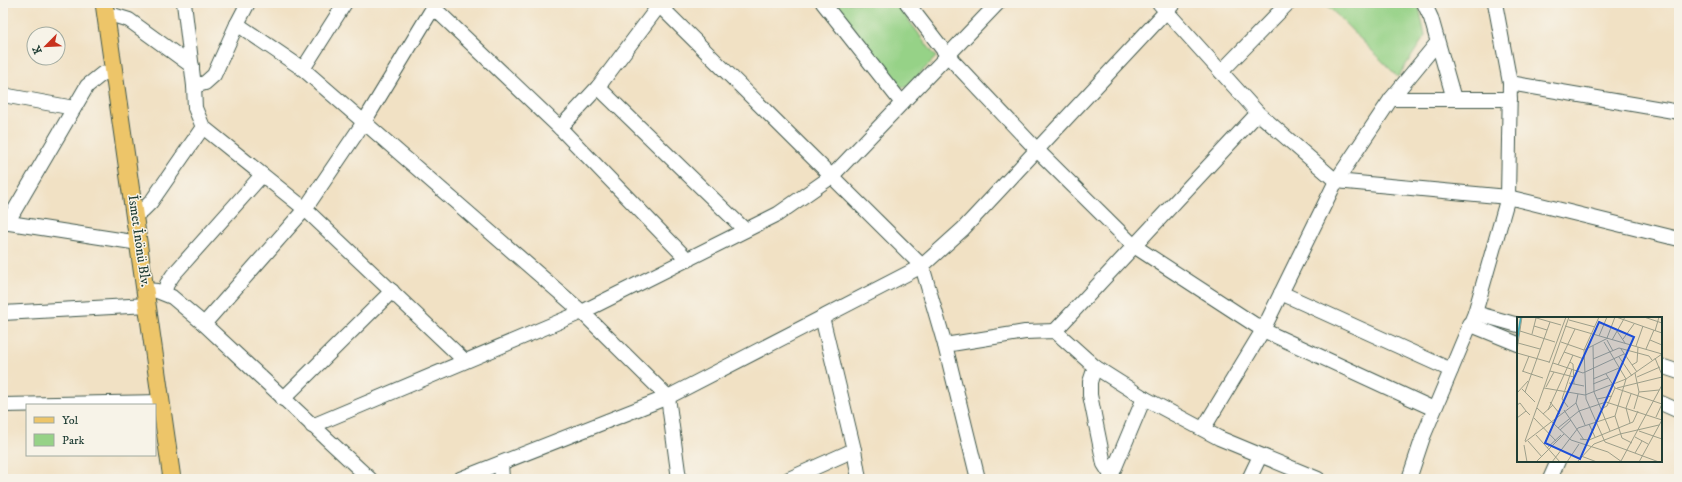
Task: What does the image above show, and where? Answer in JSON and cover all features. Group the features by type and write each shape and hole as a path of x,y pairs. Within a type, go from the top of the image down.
{"main road":[{"name":"İsmet İnönü Blv.","path":"105,9 172,479"}],"street":[{"path":"184,3 192,66 195,108 203,127 305,209 465,360"},
{"path":"194,86 205,83 214,75 248,3"},
{"path":"303,69 345,3"},
{"path":"823,3 902,103"},
{"path":"907,3 948,56 1037,150 1134,246 1264,330 1434,409"},
{"path":"1221,72 1288,3"},
{"path":"1424,3 1431,18 1437,44 1454,99"},
{"path":"1408,479 1423,436 1472,318 1508,197 1510,83 1495,3"},
{"path":"560,128 598,87 660,4 922,266 945,345 978,479"},
{"path":"204,324 305,209 364,122 434,5 560,128 688,260"},
{"path":"312,426 465,360 582,312 778,214 831,176 948,56 993,5"},
{"path":"460,479 668,397 922,266 963,229 1037,150 1166,6 1221,72 1258,113 1336,181 1508,197 1679,240"},
{"path":"105,9 116,16 129,20 192,66"},
{"path":"237,24 303,69 582,312 668,397 679,479"},
{"path":"1203,429 1264,330 1336,181 1391,99 1437,44"},
{"path":"114,71 102,74 91,82 5,222 139,243"},
{"path":"1510,83 1679,112"},
{"path":"598,87 745,230"},
{"path":"3,95 74,108"},
{"path":"1391,99 1510,99"},
{"path":"1055,331 1258,113"},
{"path":"135,214 142,211 151,202 203,127"},
{"path":"164,293 167,284 173,275 262,174"},
{"path":"283,399 392,291"},
{"path":"3,314 147,298 164,293 172,297 204,324 370,479"},
{"path":"1281,293 1451,370"},
{"path":"822,317 854,450 859,479"},
{"path":"1472,318 1517,325"},
{"path":"1472,318 1517,343"},
{"path":"945,345 1025,332 1055,331 1095,367 1144,398 1203,429 1260,456 1318,479"},
{"path":"1662,366 1679,372"},
{"path":"1095,367 1090,382 1090,395 1104,464 1111,477"},
{"path":"1111,477 1144,398"},
{"path":"56,404 162,402"},
{"path":"1662,403 1679,411"},
{"path":"3,405 26,405"},
{"path":"789,479 854,450"},
{"path":"1249,479 1260,456"},
{"path":"1550,479 1558,462"},
{"path":"500,463 502,479"}],"green space":[{"path":"836,3 896,3 936,57 907,87 897,87"},
{"path":"1325,3 1416,3 1419,6 1425,36 1398,77"}]}
